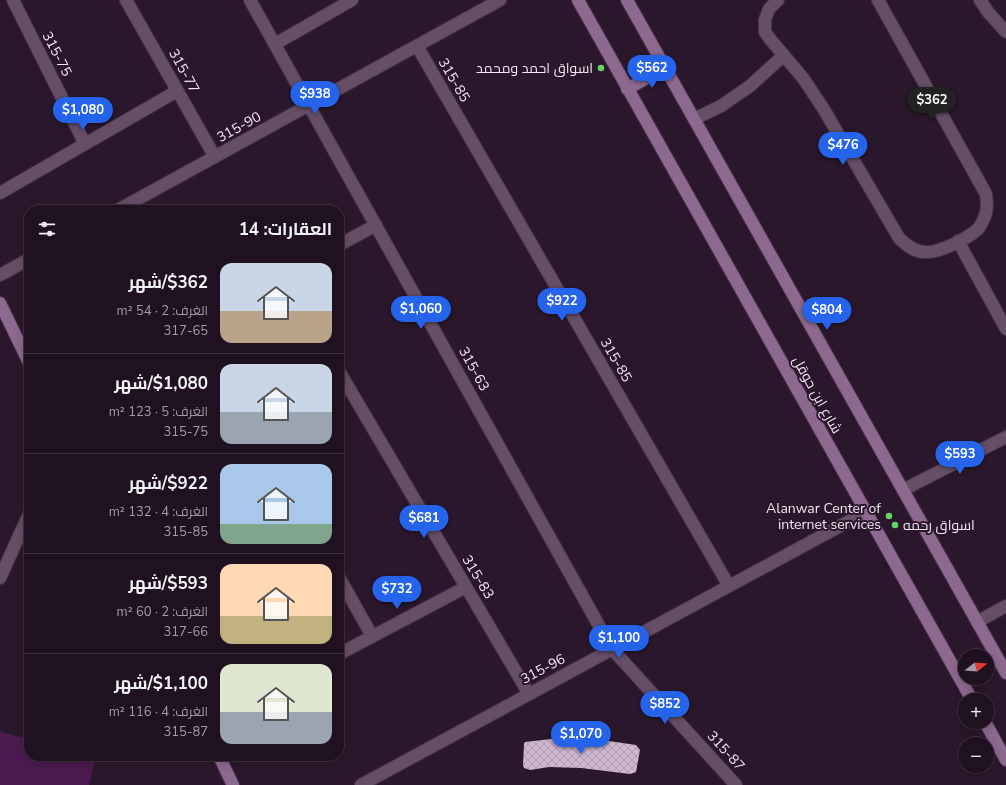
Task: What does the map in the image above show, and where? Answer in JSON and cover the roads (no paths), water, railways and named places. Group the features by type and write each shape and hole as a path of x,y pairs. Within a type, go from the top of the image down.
{"street":[{"name":"315-75","path":"13,0 85,144"},
{"name":"315-77","path":"126,0 215,157"},
{"name":"315-63","path":"250,0 612,649"},
{"path":"275,44 352,0"},
{"name":"315-90","path":"130,205 500,0"},
{"name":"شارع ابن حوقل","path":"578,0 968,693"},
{"name":"شارع ابن حوقل","path":"627,0 1006,673"},
{"path":"778,0 769,9 765,20 766,32 770,39 803,78 823,108 899,238 909,248 924,252 936,251 958,242 978,228 984,218 987,206 986,194 878,0"},
{"path":"980,0 988,12 1006,32"},
{"name":"315-85","path":"417,46 728,586"},
{"path":"694,118 720,106 750,86 784,55"},
{"path":"627,89 665,68"},
{"path":"0,193 177,91"},
{"path":"344,242 376,225"},
{"path":"958,242 1006,329"},
{"path":"0,275 24,262"},
{"path":"0,303 24,353"},
{"name":"315-83","path":"344,380 529,694"},
{"path":"903,490 1006,437"},
{"name":"315-96","path":"361,785 866,512"},
{"path":"0,578 24,525"},
{"path":"344,586 372,636"},
{"path":"344,651 466,587"},
{"path":"977,622 1006,606"},
{"name":"315-87","path":"612,649 736,785"},
{"path":"989,729 1006,760"},
{"path":"221,761 233,785"}],"place":[{"name":"اسواق احمد ومحمد","path":"601,68"},
{"name":"Alanwar Center of internet services","path":"889,516"},
{"name":"اسواق رحمه","path":"895,525"}]}
